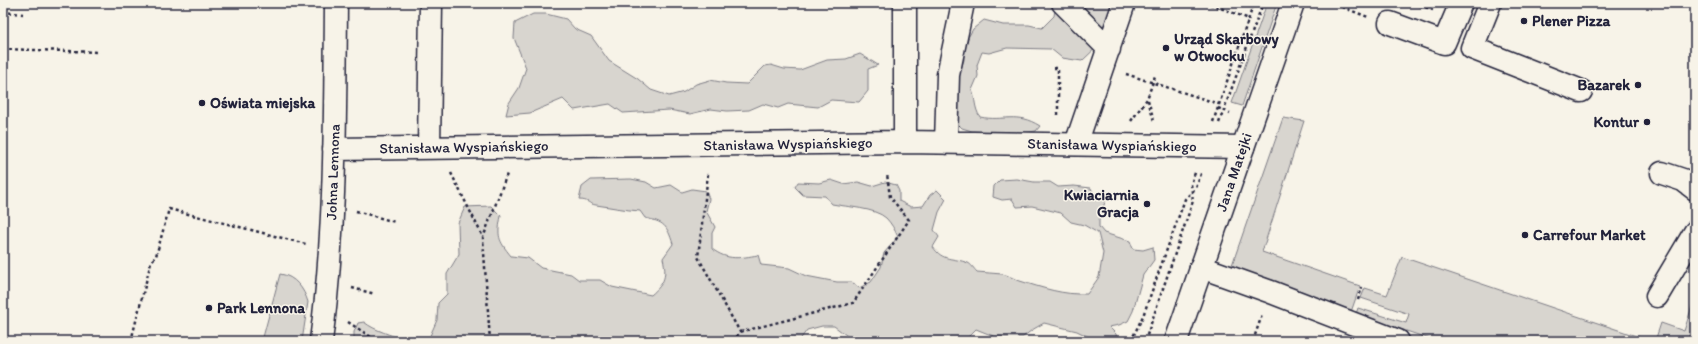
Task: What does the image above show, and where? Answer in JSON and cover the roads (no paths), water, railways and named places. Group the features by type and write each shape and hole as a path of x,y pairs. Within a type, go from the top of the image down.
{"street":[{"name":"Johna Lennona","path":"321,341 330,266 334,148 336,3"},
{"path":"429,148 431,3"},
{"path":"905,3 905,142"},
{"path":"946,143 948,75 963,3"},
{"path":"1062,3 1106,57"},
{"path":"1076,144 1124,3"},
{"name":"Jana Matejki","path":"1176,341 1293,3"},
{"path":"1383,21 1444,43 1461,3"},
{"path":"1490,3 1472,48 1581,91"},
{"name":"Stanisława Wyspiańskiego","path":"334,148 905,142 1242,147"},
{"path":"1662,173 1683,180 1695,189"},
{"path":"1657,296 1695,232"},
{"path":"1201,267 1271,292 1353,333 1398,341"}],"place":[{"name":"Plener Pizza","path":"1524,21"},
{"name":"Urząd Skarbowy w Otwocku","path":"1166,48"},
{"name":"Bazarek","path":"1638,85"},
{"name":"Oświata miejska","path":"202,103"},
{"name":"Kontur","path":"1647,122"},
{"name":"Kwiaciarnia Gracja","path":"1147,204"},
{"name":"Carrefour Market","path":"1525,235"},
{"name":"Park Lennona","path":"209,308"}]}
